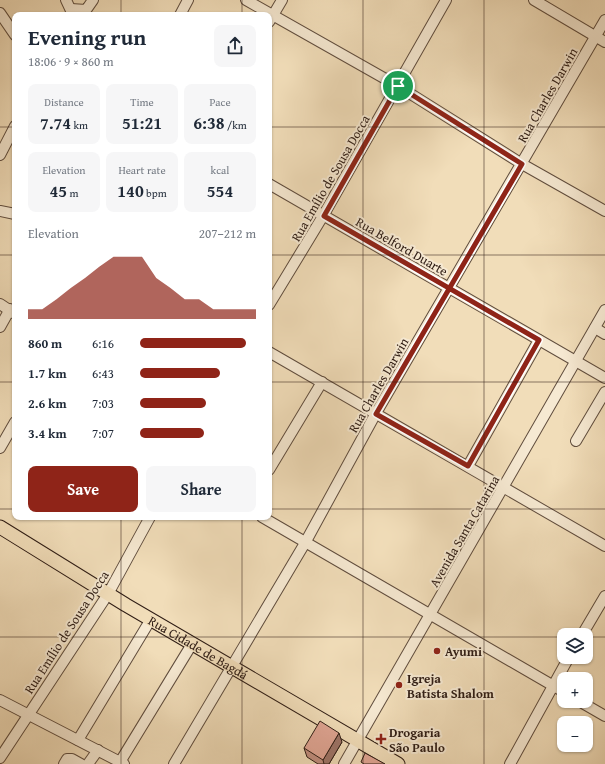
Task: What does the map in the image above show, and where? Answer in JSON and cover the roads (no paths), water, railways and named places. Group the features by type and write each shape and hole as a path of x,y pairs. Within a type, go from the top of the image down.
{"main road":[{"name":"Rua Cidade de Bagdá","path":"0,527 151,620 398,764"}],"street":[{"path":"91,12 92,0"},
{"path":"182,12 188,0"},
{"path":"246,0 263,12"},
{"path":"272,16 282,0"},
{"name":"Rua Emílio de Sousa Docca","path":"272,300 324,216 446,0"},
{"path":"534,0 605,42"},
{"path":"70,8 87,12"},
{"path":"0,13 12,31"},
{"path":"272,19 398,86 522,164 605,211"},
{"name":"Rua Charles Darwin","path":"174,764 305,543 376,414 605,20"},
{"path":"0,155 12,132"},
{"name":"Rua Belford Duarte","path":"272,186 605,378"},
{"path":"0,210 12,213"},
{"path":"0,304 12,310"},
{"name":"Avenida Santa Catarina","path":"344,764 605,310"},
{"path":"0,327 12,312"},
{"path":"596,328 605,334"},
{"path":"468,466 539,340"},
{"path":"272,354 605,546"},
{"path":"272,465 322,382"},
{"path":"576,441 605,392"},
{"path":"0,448 12,427"},
{"name":"Rua Emílio de Sousa Docca","path":"0,758 108,594 148,520"},
{"path":"267,520 557,688"},
{"path":"586,628 605,596"},
{"path":"78,740 151,620"},
{"path":"0,700 122,763 192,644"},
{"path":"510,764 565,664"},
{"path":"591,708 605,716"},
{"path":"88,764 98,750"},
{"path":"64,764 67,759 72,759 81,764"}],"place":[{"name":"Ayumi","path":"437,651"},
{"name":"Igreja Batista Shalom","path":"399,685"},
{"name":"Drogaria São Paulo","path":"381,739"}]}
